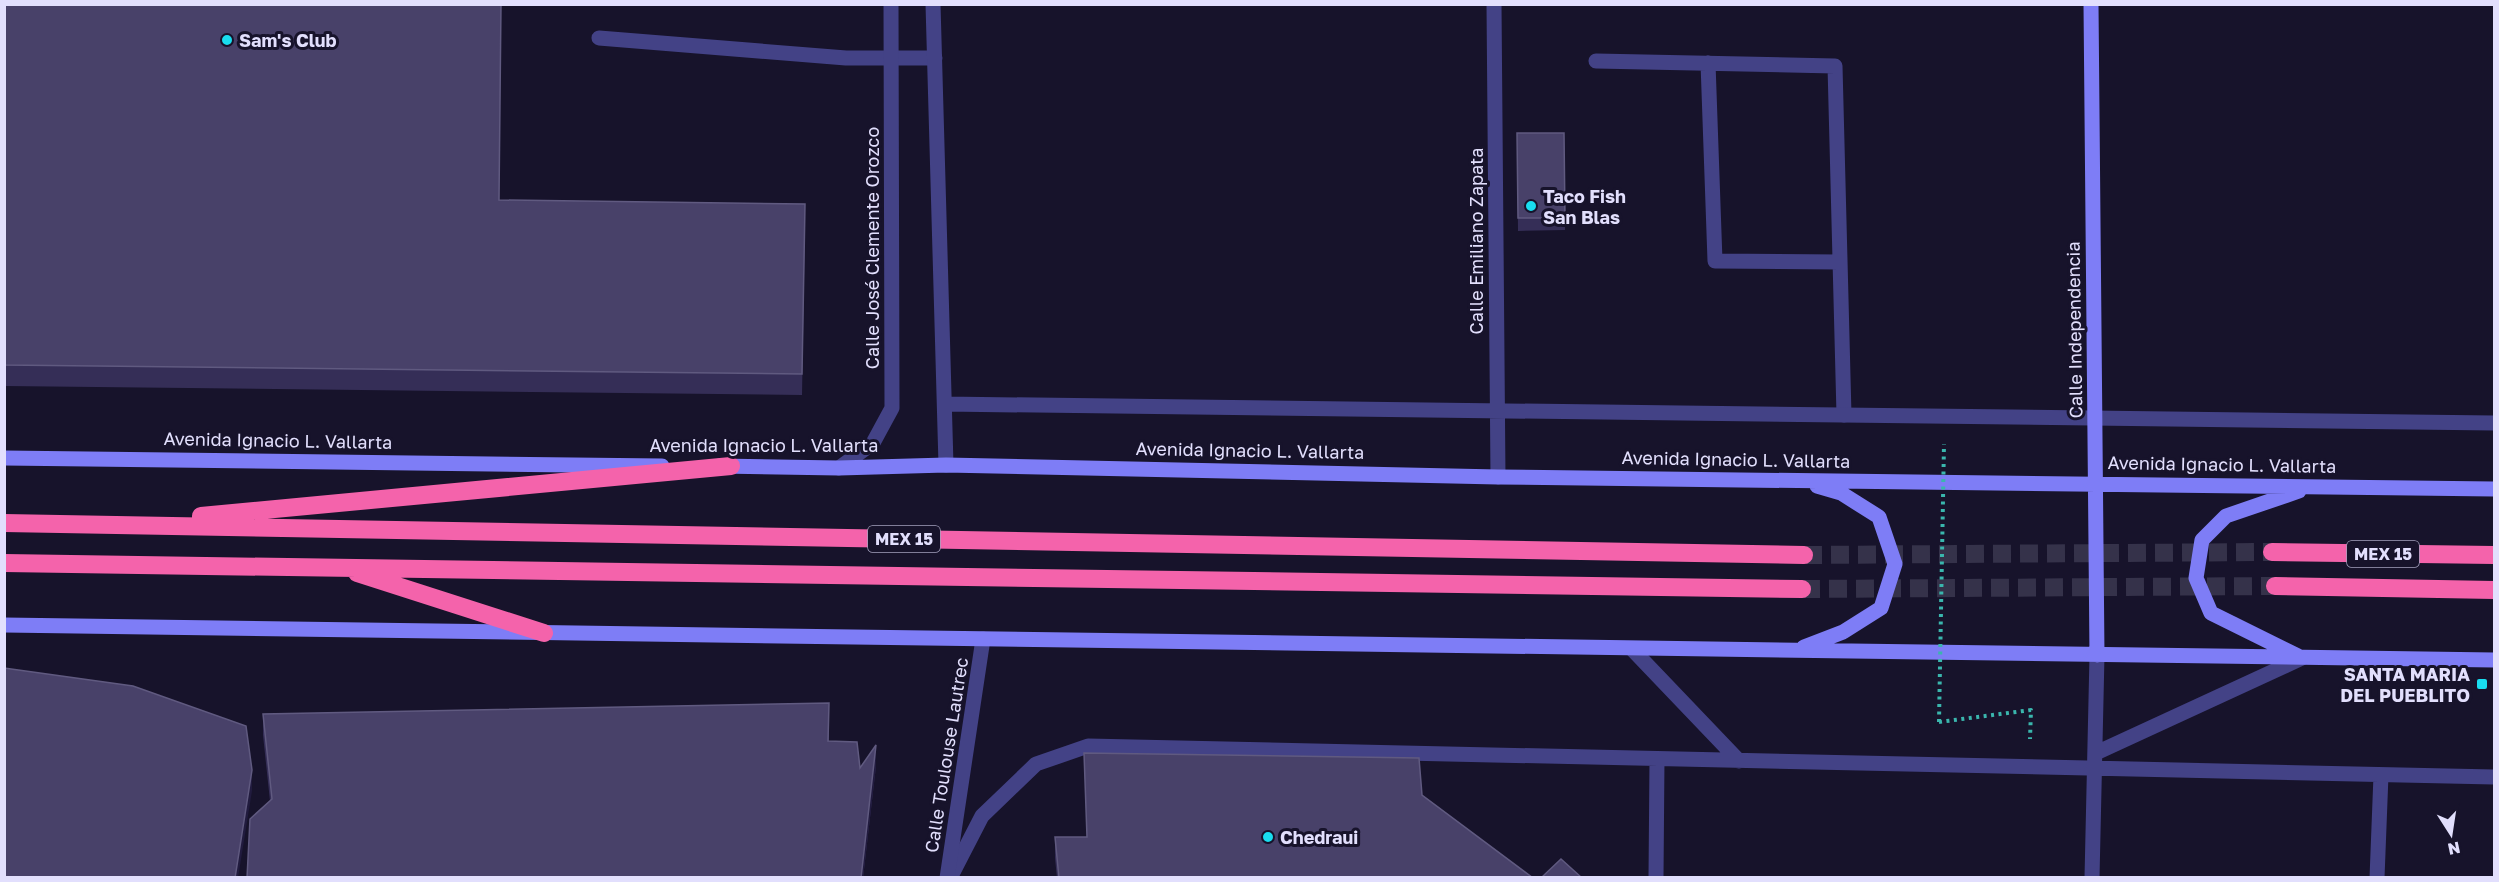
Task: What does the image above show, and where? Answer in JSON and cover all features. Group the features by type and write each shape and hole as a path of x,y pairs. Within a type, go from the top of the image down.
{"highway":[{"path":"113,525 731,466"},
{"name":"MEX 15","path":"4,523 1804,555"},
{"name":"MEX 15","path":"2272,552 2494,555"},
{"name":"MEX 15","path":"4,563 1802,589"},
{"path":"338,567 544,633"},
{"name":"MEX 15","path":"2275,586 2494,590"}],"street":[{"name":"Calle José Clemente Orozco","path":"839,468 873,443 892,408 891,4"},
{"path":"933,4 946,465"},
{"name":"Calle Emiliano Zapata","path":"1494,4 1498,477"},
{"name":"Calle Independencia","path":"2091,4 2097,655"},
{"path":"599,38 846,58 935,57"},
{"path":"1596,62 1835,66 1844,415"},
{"path":"1708,63 1715,261 1840,262"},
{"path":"945,404 2494,423"},
{"name":"Avenida Ignacio L. Vallarta","path":"4,458 839,468 946,465 1498,477 2494,489"},
{"path":"1796,651 1843,632 1881,608 1895,564 1879,517 1841,493 1797,480"},
{"path":"2302,658 2211,613 2196,578 2202,540 2226,516 2310,487"},
{"path":"4,625 2494,660"},
{"name":"Calle Toulouse Lautrec","path":"949,878 983,639"},
{"path":"1632,649 1739,761"},
{"path":"2092,878 2097,655"},
{"path":"2096,753 2302,658"},
{"path":"949,878 982,816 1036,764 1088,746 2494,777"},
{"path":"1656,878 1657,759"},
{"path":"2377,878 2381,775"}],"path":[{"path":"1944,444 1939,722 2031,710 2029,767"}],"building":[{"path":"4,4 501,4 499,200 805,204 802,374 4,365"},
{"path":"1517,133 1564,133 1565,218 1518,218"},
{"path":"4,668 133,686 246,726 252,770 235,878 4,878"},
{"path":"829,703 828,741 857,742 860,768 876,745 861,878 247,878 250,819 272,799 263,714"},
{"name":"Chedraui","path":"1084,753 1419,758 1422,795 1533,878 1059,878 1055,837 1087,837"},
{"path":"1561,859 1582,878 1541,878"}],"tunnel":[{"path":"1804,555 2272,552"},
{"path":"1802,589 2275,586"}],"place":[{"name":"Sam's Club","path":"227,40"},
{"name":"Taco Fish San Blas","path":"1531,206"},
{"name":"SANTA MARIA DEL PUEBLITO","path":"2482,684"},
{"name":"Chedraui","path":"1268,837"}]}
